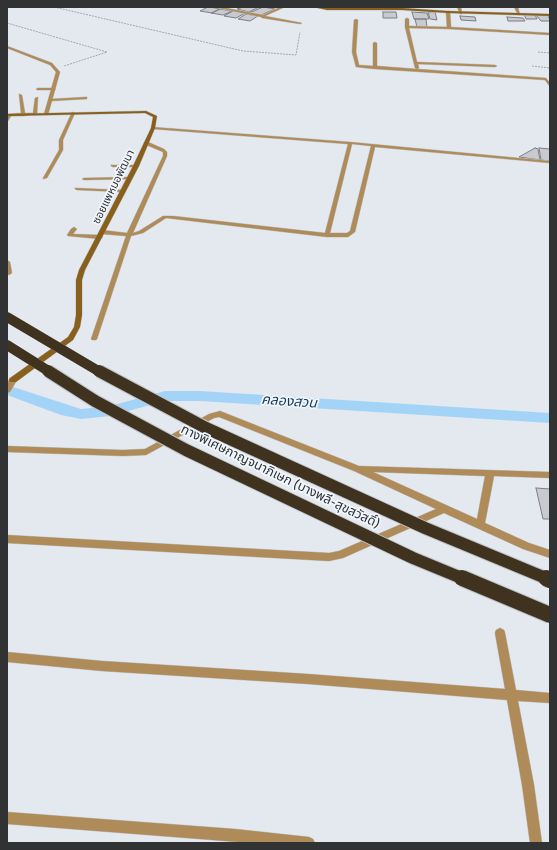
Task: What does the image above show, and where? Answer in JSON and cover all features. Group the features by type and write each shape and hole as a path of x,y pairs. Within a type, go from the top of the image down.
{"highway":[{"name":"ทางพิเศษกาญจนาภิเษก (บางพลี-สุขสวัสดิ์)","path":"7,317 112,379 206,428 425,528 550,580"},
{"name":"ทางพิเศษกาญจนาภิเษก (บางพลี-สุขสวัสดิ์)","path":"7,344 95,401 186,450 413,558 550,615"}],"street":[{"path":"216,7 300,23"},
{"path":"256,20 283,7"},
{"path":"315,7 328,9 402,8 461,13 550,15"},
{"path":"459,7 461,13"},
{"path":"516,7 519,14"},
{"path":"448,12 449,28 550,34"},
{"path":"7,47 51,64 56,69 58,76 46,114"},
{"path":"8,117 35,114 146,112 155,116 154,128"},
{"name":"ซอยแพหมอพัฒนา","path":"7,390 13,380 71,338 77,327 79,315 78,280 124,191 154,128"},
{"path":"7,449 124,453 146,452 212,416 220,414 356,469 480,526 526,546 550,554"},
{"path":"356,469 550,475"},
{"path":"480,526 490,473"},
{"path":"7,539 329,557 340,555 444,509"},
{"path":"500,633 528,785 536,843"},
{"path":"7,657 102,666 308,679 550,698"},
{"path":"7,818 235,835 309,843"}],"lane":[{"path":"407,19 407,27 411,46 417,63 417,70"},
{"path":"356,20 354,52 355,64 357,66 548,79 550,86"},
{"path":"407,27 449,28"},
{"path":"375,43 375,68"},
{"path":"417,63 495,66"},
{"path":"38,89 54,89"},
{"path":"20,95 23,115"},
{"path":"8,117 35,114 37,98"},
{"path":"51,100 86,98"},
{"path":"45,178 61,150 61,140 73,113"},
{"path":"154,128 550,162"},
{"path":"94,339 128,234 165,156 165,152 146,144"},
{"path":"327,235 350,144"},
{"path":"74,229 70,236 128,234 141,232 165,217 173,217 327,235 348,235 352,232 373,146"},
{"path":"113,166 136,166"},
{"path":"84,179 130,178"},
{"path":"77,189 124,191"},
{"path":"7,262 9,272"}],"path":[{"path":"54,7 243,51 296,55 300,32"},
{"path":"7,23 107,52 56,69"},
{"path":"538,52 550,53"},
{"path":"532,66 550,68"}],"building":[{"path":"208,7 220,9 212,13 200,11"},
{"path":"243,7 259,7 249,12 237,9"},
{"path":"263,7 275,9 261,15 249,13"},
{"path":"220,9 232,11 223,15 211,13"},
{"path":"233,11 245,13 236,18 224,16"},
{"path":"383,12 396,12 397,18 383,18"},
{"path":"412,12 427,13 429,19 414,19"},
{"path":"428,12 435,12 437,20 430,19"},
{"path":"246,14 258,16 250,21 238,19"},
{"path":"524,14 535,15 537,19 526,19"},
{"path":"536,15 548,15 550,21 541,21"},
{"path":"460,16 475,17 476,21 461,20"},
{"path":"507,17 523,18 525,21 508,21"},
{"path":"415,19 426,19 427,27 417,27"},
{"path":"535,148 538,149 540,160 519,157"},
{"path":"539,148 550,149 550,161 541,160"},
{"path":"536,488 550,489 550,519 543,519"}],"waterway":[{"name":"คลองสวน","path":"7,390 67,411 81,414 110,411 165,396 200,396 550,418"}]}
